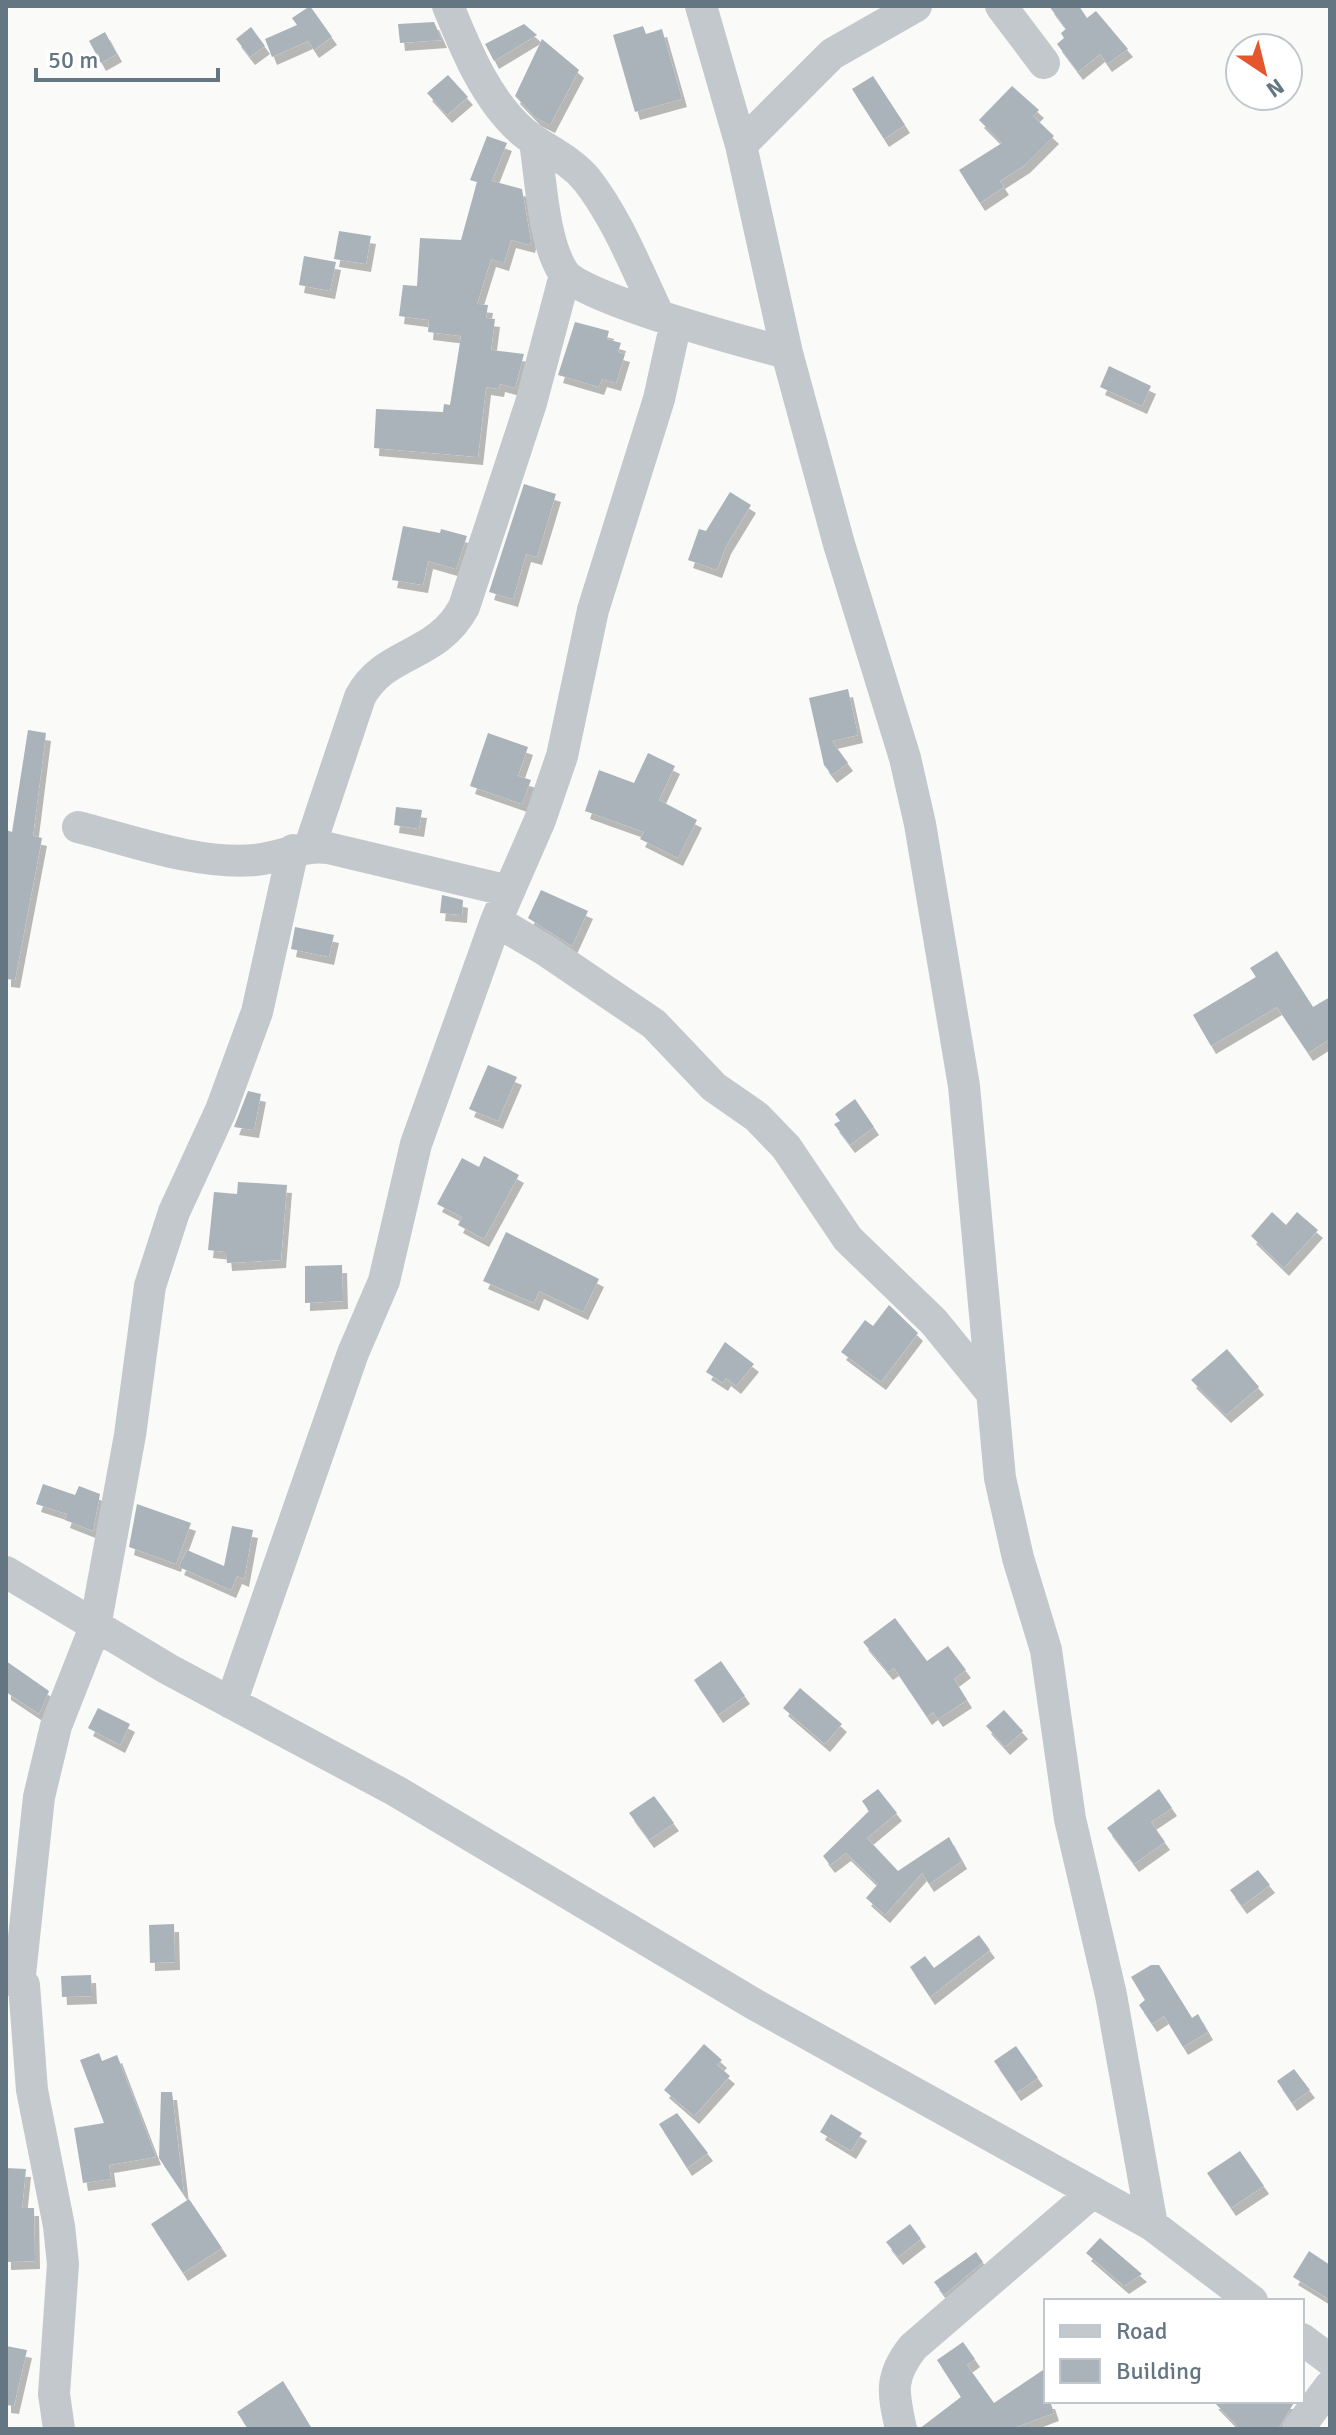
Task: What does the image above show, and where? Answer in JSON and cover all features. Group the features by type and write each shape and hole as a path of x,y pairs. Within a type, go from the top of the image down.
{"street":[{"path":"231,1703 353,1353 384,1281 416,1144 496,921 540,820 562,756 593,610 659,399 667,319 603,202 585,177 561,156 535,142 497,104 448,6"},
{"path":"701,6 741,145 787,353 839,544 905,758 920,824 964,1086 1000,1478 1018,1558 1046,1650 1070,1819 1111,1995 1152,2225"},
{"path":"741,145 832,54 916,6"},
{"path":"1001,6 1044,63"},
{"path":"535,142 554,255 565,275 586,287 667,319 787,353"},
{"path":"59,2429 54,2394 61,2313 60,2238 32,2090 24,1985 13,1984 39,1797 56,1726 95,1627 130,1435 150,1286 174,1212 221,1110 257,1012 302,848 360,697 369,681 386,667 431,646 446,633 464,607 531,403 565,275"},
{"path":"78,827 148,845 228,859 255,860 302,848 409,865 455,880 509,891"},
{"path":"496,921 545,950 654,1024 714,1087 757,1117 786,1147 848,1239 934,1322 991,1392"},
{"path":"6,1572 95,1627 422,1806 754,2004 1152,2225 1249,2299"},
{"path":"901,2429 893,2383 900,2363 913,2347 1093,2192"},
{"path":"1304,2340 1330,2360"},
{"path":"1298,2429 1330,2386"}],"building":[{"path":"310,6 332,37 314,50 308,41 272,57 265,39 297,25 292,18"},
{"path":"1049,6 1079,6 1087,18 1096,11 1128,49 1107,64 1100,54 1078,72 1057,44 1064,38 1061,33 1066,29"},
{"path":"434,22 442,40 400,43 398,24"},
{"path":"524,24 537,35 494,61 485,44"},
{"path":"643,26 646,34 662,29 682,99 635,112 613,35"},
{"path":"251,27 265,46 250,57 236,39"},
{"path":"105,32 117,54 101,63 89,41"},
{"path":"542,39 579,70 550,125 536,118 515,96"},
{"path":"448,75 468,97 447,115 427,93"},
{"path":"873,76 905,125 884,139 852,89"},
{"path":"1012,86 1039,110 1033,116 1054,136 1025,165 1000,181 1004,187 980,203 959,170 1002,143 979,120"},
{"path":"487,136 507,143 492,181 522,189 531,241 530,245 511,240 504,263 491,259 477,304 488,305 486,318 495,319 491,350 524,354 515,388 500,384 499,389 486,387 478,457 374,448 376,409 443,412 444,404 450,405 461,336 428,332 429,320 399,316 403,285 417,286 420,238 461,240 477,182 470,180"},
{"path":"339,231 371,236 366,264 334,259"},
{"path":"304,256 336,262 330,291 299,285"},
{"path":"575,322 609,331 607,339 621,343 618,352 625,354 616,383 602,379 599,387 558,375"},
{"path":"1109,366 1151,386 1142,406 1100,387"},
{"path":"524,484 556,494 537,557 526,554 513,599 489,592"},
{"path":"730,492 751,505 726,546 717,570 688,560 699,529 706,531"},
{"path":"403,526 440,533 441,529 467,536 456,569 428,561 423,585 392,580"},
{"path":"848,689 858,735 832,741 848,763 832,775 824,765 809,698"},
{"path":"28,730 46,733 33,836 42,838 15,980 6,979 6,830 12,832"},
{"path":"488,733 528,747 518,776 531,780 522,804 470,786"},
{"path":"648,753 675,766 659,800 697,820 678,858 640,839 644,832 585,811 599,770 634,783"},
{"path":"396,807 422,810 419,829 394,825"},
{"path":"541,890 588,911 572,946 528,918"},
{"path":"442,895 463,900 462,915 440,913"},
{"path":"295,927 334,935 329,957 291,949"},
{"path":"1277,951 1313,1007 1330,997 1330,1039 1308,1053 1277,1007 1211,1046 1193,1015 1256,977 1250,968"},
{"path":"488,1065 517,1077 498,1121 469,1109"},
{"path":"248,1091 261,1094 254,1130 234,1127"},
{"path":"855,1099 874,1127 850,1145 834,1124 840,1121 835,1114"},
{"path":"484,1156 519,1175 484,1239 458,1225 462,1217 437,1204 462,1158 479,1167"},
{"path":"238,1182 287,1185 281,1260 227,1263 226,1252 208,1250 214,1192 237,1194"},
{"path":"1272,1212 1286,1225 1297,1212 1318,1230 1284,1268 1251,1236"},
{"path":"506,1232 599,1279 583,1312 539,1291 534,1303 483,1281"},
{"path":"342,1265 343,1301 305,1303 305,1266"},
{"path":"889,1305 918,1333 881,1382 841,1352 865,1320 873,1326"},
{"path":"725,1342 754,1364 736,1386 726,1378 723,1383 706,1372"},
{"path":"1227,1349 1259,1387 1226,1415 1191,1380"},
{"path":"43,1484 75,1495 79,1486 100,1494 93,1531 65,1520 67,1514 36,1504"},
{"path":"137,1504 191,1523 176,1564 129,1547"},
{"path":"232,1526 253,1530 244,1579 237,1576 231,1590 179,1567 187,1550 224,1566"},
{"path":"895,1618 927,1661 948,1646 966,1670 954,1679 967,1700 938,1719 933,1712 927,1717 894,1668 888,1672 863,1642"},
{"path":"6,1661 49,1691 39,1714 6,1692"},
{"path":"721,1661 745,1696 718,1715 694,1680"},
{"path":"800,1688 842,1724 825,1744 783,1708"},
{"path":"98,1708 130,1724 120,1745 88,1728"},
{"path":"1004,1710 1023,1731 1005,1747 986,1726"},
{"path":"878,1789 897,1813 867,1838 898,1871 949,1837 962,1861 929,1884 922,1873 885,1915 866,1898 878,1884 846,1853 830,1865 823,1856 869,1811 862,1801"},
{"path":"1159,1789 1172,1808 1151,1822 1165,1842 1134,1864 1107,1828"},
{"path":"654,1796 674,1823 649,1840 629,1813"},
{"path":"1258,1870 1270,1885 1242,1906 1230,1890"},
{"path":"174,1924 175,1962 150,1963 149,1925"},
{"path":"979,1935 990,1950 930,1997 910,1967 925,1956 934,1968"},
{"path":"1151,1965 1159,1965 1192,2018 1198,2014 1208,2032 1183,2047 1164,2016 1152,2024 1139,2005 1145,2000 1131,1977"},
{"path":"91,1975 92,1996 62,1997 61,1976"},
{"path":"704,2044 722,2060 717,2065 730,2076 694,2116 664,2090"},
{"path":"1016,2046 1038,2078 1016,2093 994,2061"},
{"path":"99,2053 102,2061 117,2055 156,2157 109,2165 111,2179 83,2183 74,2128 104,2123 80,2060"},
{"path":"1294,2069 1310,2090 1292,2103 1277,2081"},
{"path":"161,2092 172,2092 184,2195 159,2158"},
{"path":"677,2113 708,2153 687,2168 659,2124"},
{"path":"831,2114 862,2133 851,2151 820,2132"},
{"path":"1240,2151 1264,2186 1231,2208 1207,2173"},
{"path":"6,2168 26,2169 22,2208 34,2208 35,2261 6,2262"},
{"path":"189,2199 222,2248 183,2273 151,2224"},
{"path":"910,2224 921,2239 898,2257 886,2242"},
{"path":"1100,2238 1142,2274 1124,2286 1086,2253"},
{"path":"1309,2251 1330,2265 1330,2300 1293,2277"},
{"path":"976,2252 983,2262 944,2295 934,2282"},
{"path":"963,2342 975,2359 967,2365 994,2403 1044,2369 1044,2403 1051,2403 1054,2413 1011,2429 919,2429 961,2397 937,2360"},
{"path":"6,2346 27,2350 14,2406 6,2405"},
{"path":"283,2381 312,2429 248,2429 237,2412"},
{"path":"1215,2403 1294,2403 1278,2429 1240,2429"}]}
